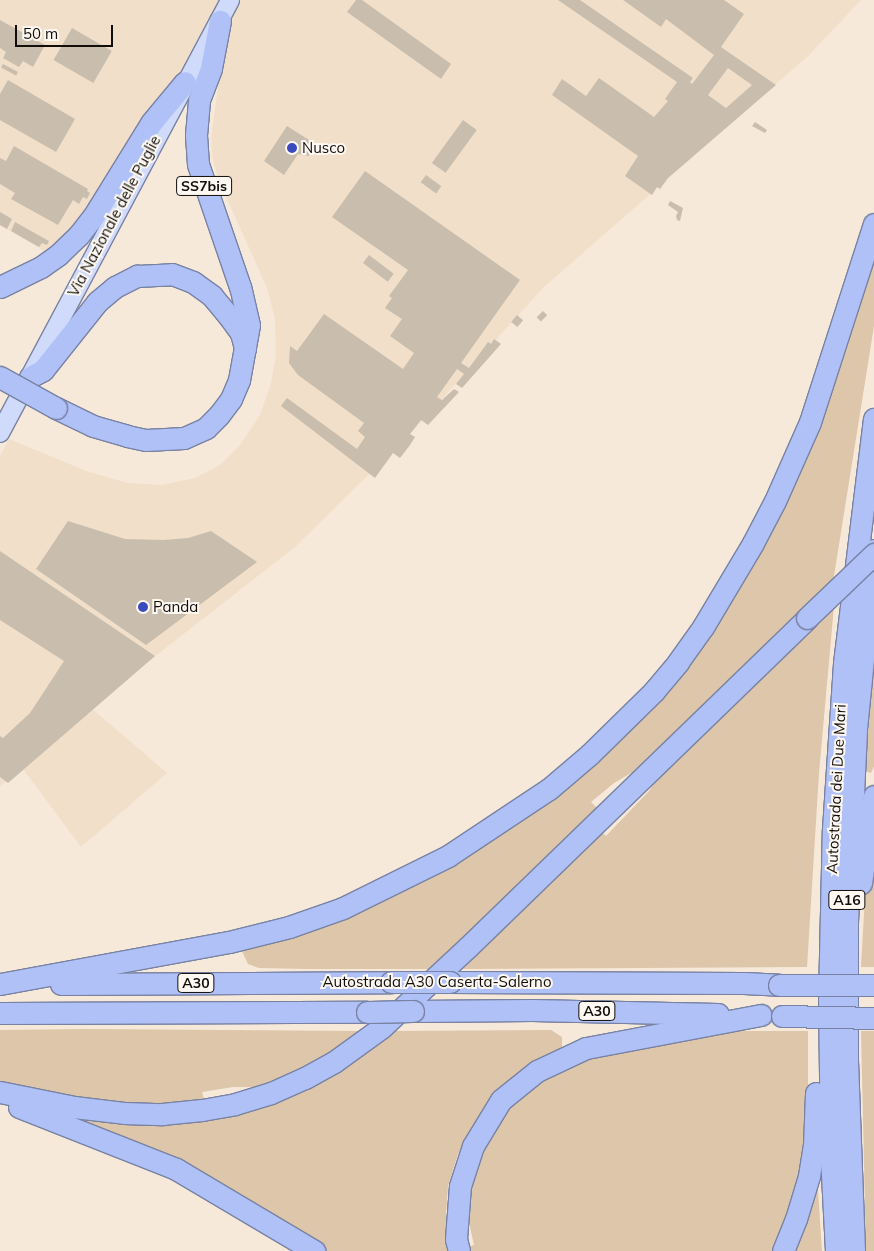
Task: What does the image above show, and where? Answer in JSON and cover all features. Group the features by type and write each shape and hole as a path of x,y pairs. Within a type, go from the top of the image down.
{"highway":[{"name":"SS7bis","path":"0,377 93,426 146,440 184,438 206,428 219,416 231,399 239,380 249,325 240,287 198,164 196,135 199,100 211,68 220,21"},
{"name":"SS7bis","path":"0,287 41,267 58,255 78,236 93,217 151,123 185,82"},
{"path":"0,984 229,942 289,927 343,908 448,856 549,788 583,760 654,691 678,662 708,619 754,543 776,501 810,422 874,224"},
{"name":"SS7bis","path":"30,377 43,370 97,302 115,287 137,276 172,274 193,282 212,296 228,315 241,333 245,348"},
{"name":"Autostrada dei Due Mari","path":"836,1251 831,1156 829,990 832,838 839,729 854,571 874,419"},
{"name":"Autostrada dei Due Mari","path":"854,1251 848,1118 846,922 856,729 874,550"},
{"path":"0,1092 82,1108 124,1113 172,1113 235,1104 270,1093 305,1078 334,1062 381,1028 468,947 874,554"},
{"path":"783,1251 796,1219 809,1176 814,1146 816,1114 817,939 839,729"},
{"path":"854,1251 859,922 862,875 874,796"},
{"name":"Autostrada A30 Caserta-Salerno","path":"0,984 744,982 779,985 874,985"},
{"name":"Autostrada A30 Caserta-Salerno","path":"0,1013 532,1010 874,1018"},
{"path":"458,1251 456,1239 460,1186 473,1146 501,1100 537,1071 586,1048 761,1016"},
{"path":"0,1100 176,1169 314,1251"}],"main road":[{"name":"Via Nazionale delle Puglie","path":"0,433 230,0"}],"shaded area":[{"path":"0,0 861,0 807,57 544,287 410,434 295,547 90,707 167,773 81,847 23,769 0,786 0,456 9,439 89,472 128,483 161,485 195,478 220,465 240,445 260,415 271,383 276,355 275,319 267,288 219,181 213,160 211,137 219,81 179,75 69,234 46,252 0,225"},
{"path":"874,245 874,326 833,582 643,766 614,783 591,802 599,810 433,969 259,968 248,964 241,949 524,815 715,621"},
{"path":"834,606 819,773 807,967 460,969 598,829 606,836 649,791 668,763"},
{"path":"874,662 874,766 871,773 865,771"},
{"path":"874,807 874,967 861,967 865,896"},
{"path":"0,1030 364,1031 314,1065 261,1087 233,1087 202,1092 205,1103 145,1107 0,1085"},
{"path":"551,1030 562,1037 562,1050 466,1139 458,1154 448,1186 446,1213 449,1251 316,1251 78,1121 81,1117 192,1118 388,1031"},
{"path":"740,1031 808,1031 808,1128 802,1179 779,1251 463,1251 463,1248 474,1245 464,1200 494,1120 526,1087 565,1062 674,1034"},
{"path":"861,1031 874,1031 874,1251 866,1251"},
{"path":"810,1190 818,1190 822,1251 791,1251"}],"building":[{"path":"356,0 362,0 451,64 441,79 347,12"},
{"path":"558,0 580,0 693,78 690,82 692,84 714,55 666,19 661,27 623,0 724,0 744,14 721,47 776,85 668,178 660,189 657,187 652,195 625,176 638,156 552,95 562,79 586,96 599,78 654,117 668,101 665,99 677,82","holes":["728,68 752,85 726,108 708,95"]},
{"path":"0,20 45,45 33,67 23,61 19,67 3,58 6,52 0,48"},
{"path":"72,28 112,51 93,83 54,60"},
{"path":"3,64 18,72 16,76 1,68"},
{"path":"8,80 75,119 56,152 0,120 0,94"},
{"path":"463,120 477,130 446,173 432,163"},
{"path":"755,122 767,130 765,133 752,126"},
{"name":"Nusco","path":"287,126 309,140 312,145 309,156 298,154 284,175 264,161"},
{"path":"14,146 88,189 87,191 90,193 87,199 83,197 79,204 73,200 58,225 11,199 15,193 0,184 0,158 6,161"},
{"path":"365,171 520,280 461,363 469,368 488,342 491,344 494,339 501,344 462,388 456,384 464,374 457,369 437,397 442,400 454,389 459,392 428,425 421,420 410,434 415,437 400,458 393,453 375,478 281,406 287,398 357,449 365,437 358,431 364,423 298,375 289,363 290,346 297,351 324,314 403,369 414,353 390,336 402,319 385,308 392,298 389,296 408,270 332,217"},
{"path":"426,175 441,186 436,193 421,182"},
{"path":"670,201 683,208 680,221 677,220 676,216 678,212 668,205"},
{"path":"0,212 12,219 7,229 0,225"},
{"path":"15,222 49,241 47,245 42,243 39,247 11,231"},
{"path":"369,255 394,274 388,282 363,263"},
{"path":"543,311 547,315 541,322 537,317"},
{"path":"517,315 523,320 517,327 511,322"},
{"name":"Panda","path":"68,521 125,539 164,540 188,538 211,531 257,562 146,645 36,569"},
{"path":"0,551 155,656 8,783 0,777 0,736 3,738 30,713 64,661 0,620"}],"place":[{"name":"Nusco","path":"292,148"},
{"name":"Panda","path":"143,607"}]}
